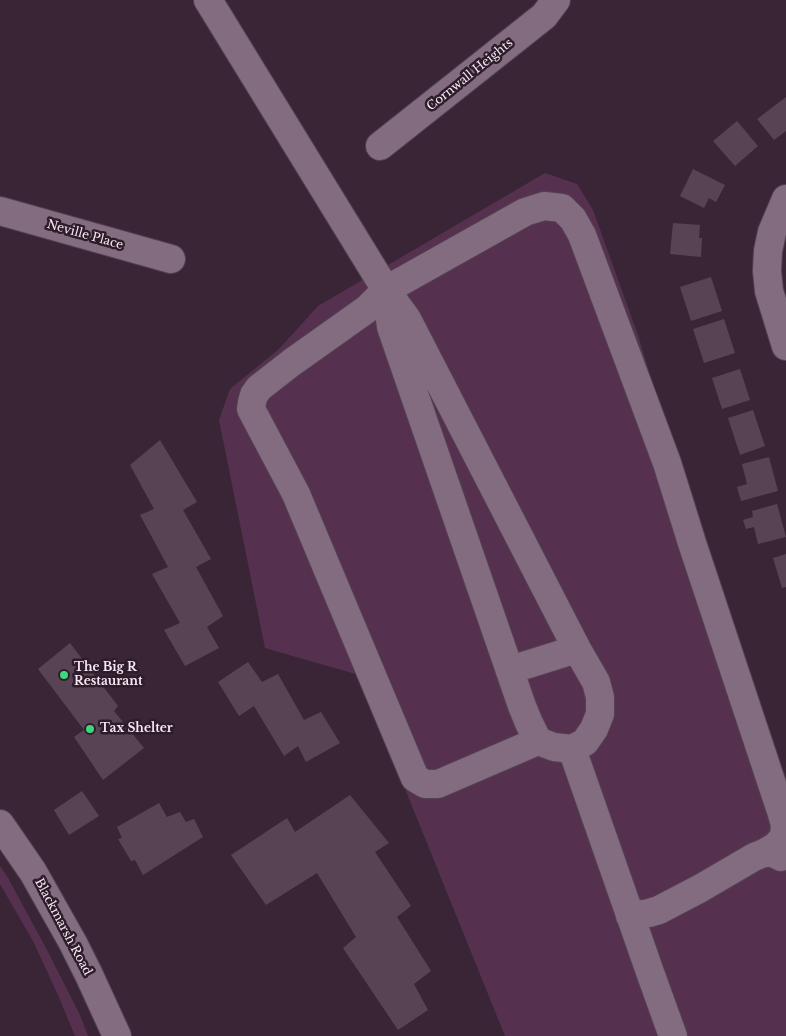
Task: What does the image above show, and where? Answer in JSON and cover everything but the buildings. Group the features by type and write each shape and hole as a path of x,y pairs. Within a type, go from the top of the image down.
{"street":[{"path":"208,0 386,290 407,320 577,649 596,682 600,696 600,714 594,729 584,742 572,749 554,747 538,740 522,706 391,327 386,290"},
{"name":"Cornwall Heights","path":"380,146 544,16 556,0"},
{"path":"786,199 772,232 768,251 767,271 769,291 786,346"},
{"path":"538,740 438,784 425,784 416,778 296,494 252,409 252,402 259,388 367,309 386,290 525,212 544,206 562,208 573,219 582,235 667,463 785,825 784,837 776,846 775,857 754,856 659,910 630,916"},
{"name":"Neville Place","path":"0,211 171,259"},
{"path":"510,670 577,649"},
{"path":"572,749 673,1036"},
{"name":"Blackmarsh Road","path":"0,824 33,872 72,942 117,1036"}],"shaded area":[{"path":"545,173 577,184 593,210 638,335 669,439 786,796 786,1036 505,1036 359,675 265,648 219,420 230,389 279,349 318,306"},
{"path":"0,866 47,950 80,1015 88,1036 75,1036 33,941 0,884"}],"place":[{"name":"The Big R Restaurant","path":"64,675"},
{"name":"Tax Shelter","path":"90,729"}]}
